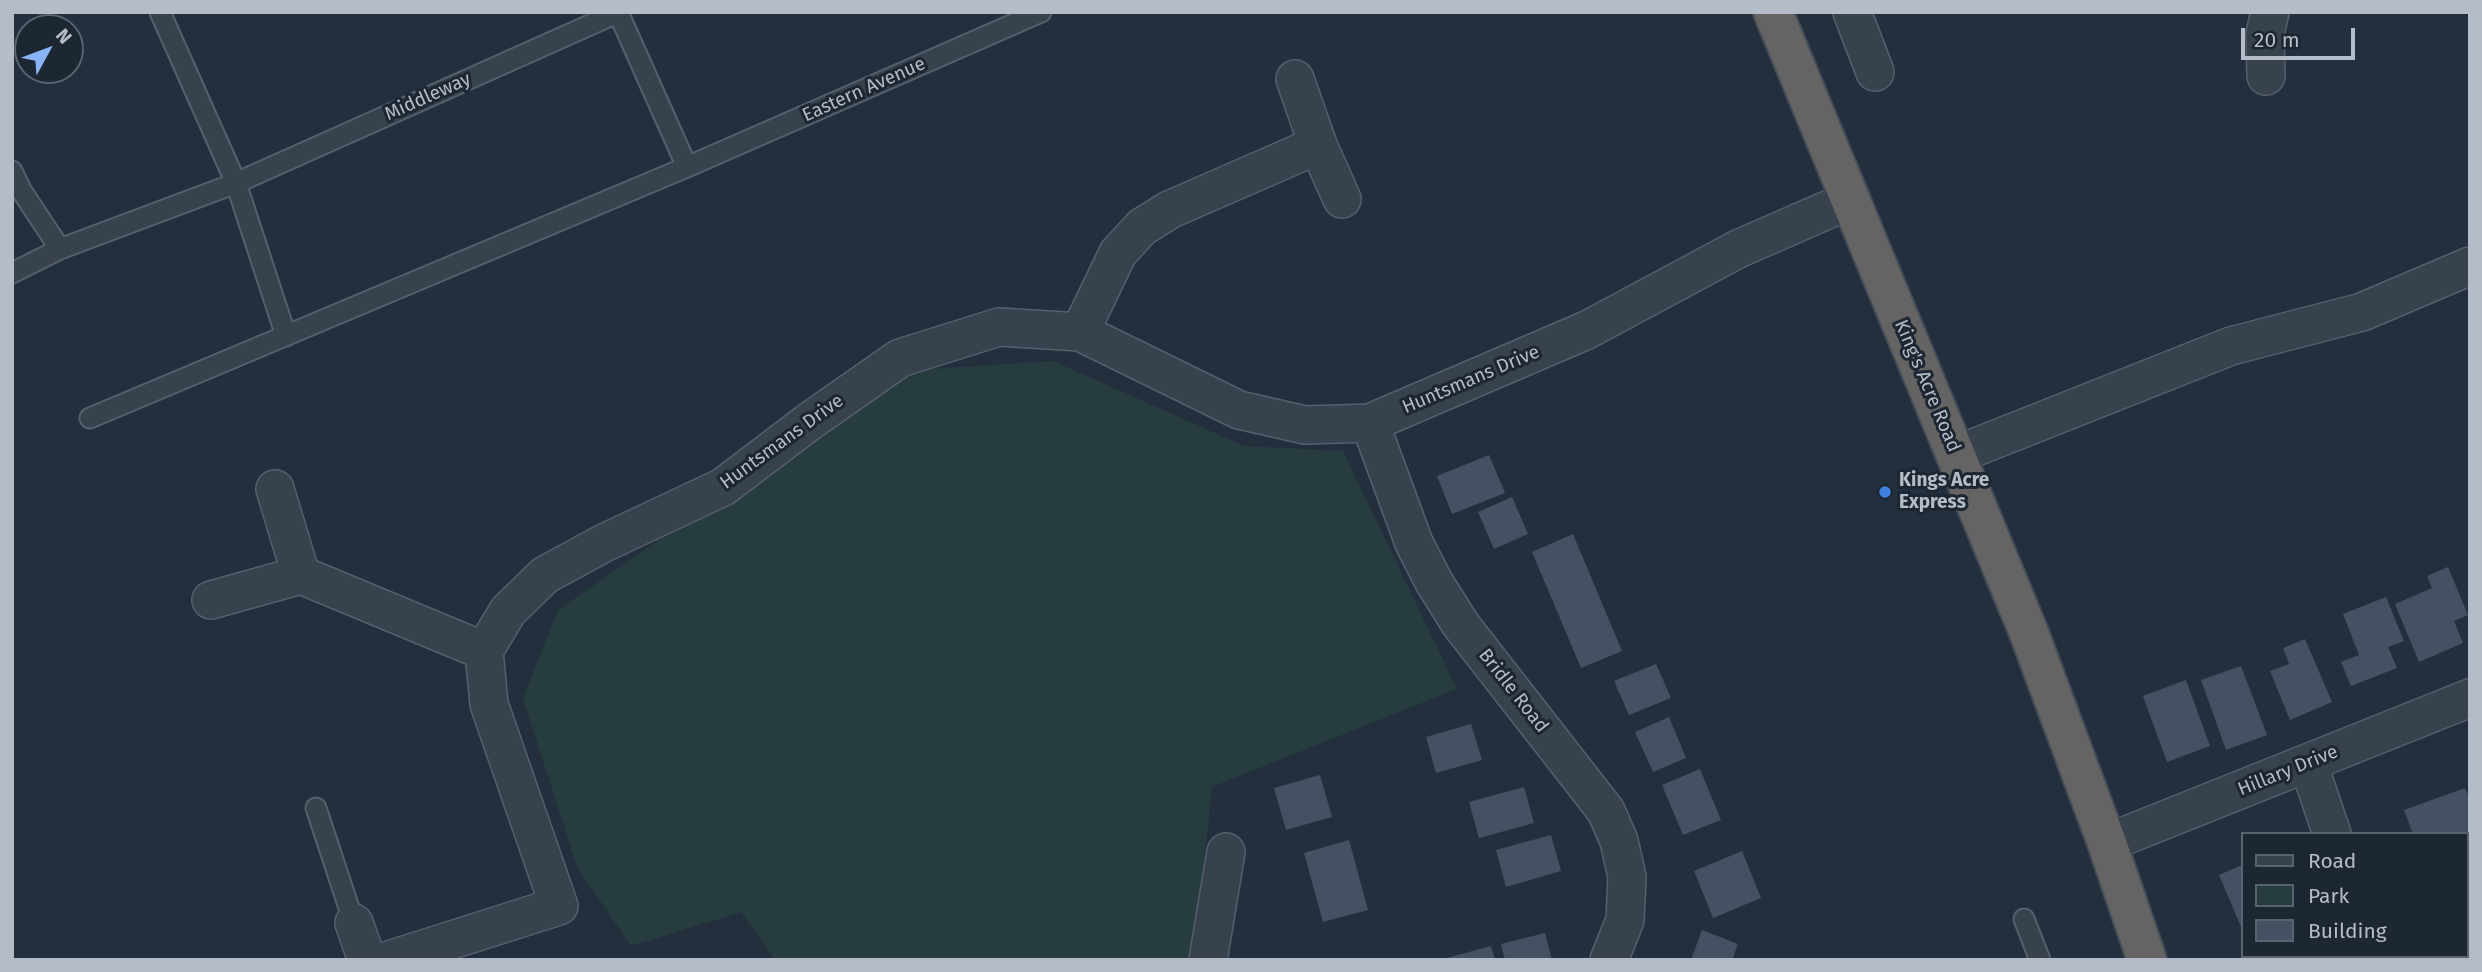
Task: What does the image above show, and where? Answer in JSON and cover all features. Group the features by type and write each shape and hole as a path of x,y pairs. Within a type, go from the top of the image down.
{"highway":[{"name":"King's Acre Road","path":"1773,12 2029,633 2147,960"}],"street":[{"path":"1852,12 1875,72"},
{"path":"2266,76 2266,34 2270,12"},
{"path":"1295,79 1318,145 1342,199"},
{"path":"1080,332 1118,253 1142,227 1169,210 1318,145"},
{"name":"Huntsmans Drive","path":"484,651 508,611 545,575 604,543 723,487 900,358 999,327 1080,332 1239,410 1305,425 1370,422 1587,330 1738,249 1850,200"},
{"path":"1956,455 2231,346 2362,312 2470,267"},
{"name":"Bridle Road","path":"1370,422 1414,543 1434,582 1461,625 1606,811 1619,841 1627,877 1625,920 1609,960"},
{"path":"275,489 301,575"},
{"path":"211,600 301,575 484,651 489,704 559,906 389,960"},
{"name":"Hillary Drive","path":"2107,843 2470,698"},
{"path":"2308,763 2331,832"},
{"path":"1208,960 1226,852"},
{"path":"354,923 367,960"}],"lane":[{"path":"160,12 236,183 286,336"},
{"path":"619,12 687,167"},
{"name":"Middleway","path":"12,273 61,249 236,183 619,12"},
{"name":"Eastern Avenue","path":"90,418 687,167 1041,12"},
{"path":"12,171 21,190 61,249"},
{"path":"316,808 354,923"},
{"path":"2024,919 2040,960"}],"green space":[{"path":"1053,361 1244,446 1343,451 1457,689 1212,787 1194,960 775,960 741,912 631,946 577,867 523,698 558,610 902,371"}],"building":[{"path":"1489,455 1505,493 1452,514 1437,476"},
{"path":"1512,497 1528,534 1494,549 1478,512"},
{"path":"1573,534 1622,651 1581,668 1532,552"},
{"path":"2448,567 2468,615 2454,621 2463,643 2419,662 2395,604 2432,588 2427,576"},
{"path":"2386,597 2404,641 2388,647 2397,668 2351,686 2341,662 2359,655 2343,614"},
{"path":"2305,639 2332,702 2290,720 2270,671 2289,664 2283,648"},
{"path":"1656,664 1671,698 1629,715 1614,681"},
{"path":"2241,666 2267,735 2226,750 2201,680"},
{"path":"2186,680 2210,746 2167,762 2143,696"},
{"path":"1669,717 1686,758 1653,772 1635,732"},
{"path":"1471,724 1482,760 1436,773 1426,737"},
{"path":"1700,769 1721,820 1683,835 1662,785"},
{"path":"1320,775 1332,817 1286,830 1274,788"},
{"path":"1524,787 1534,823 1479,838 1469,802"},
{"path":"2465,788 2470,800 2470,835 2468,832 2412,832 2404,810"},
{"path":"1551,835 1561,871 1506,887 1496,850"},
{"path":"1349,840 1368,910 1323,922 1304,853"},
{"path":"1742,851 1761,898 1713,918 1694,871"},
{"path":"2240,866 2240,924 2219,875"},
{"path":"2468,875 2470,879 2468,930"},
{"path":"1702,930 1738,944 1732,960 1691,960"},
{"path":"1545,933 1552,960 1505,960 1501,944"},
{"path":"1491,946 1495,960 1443,960 1443,959"},
{"path":"2259,958 2301,960 2260,960"}],"place":[{"name":"Kings Acre Express","path":"1885,492"}]}
